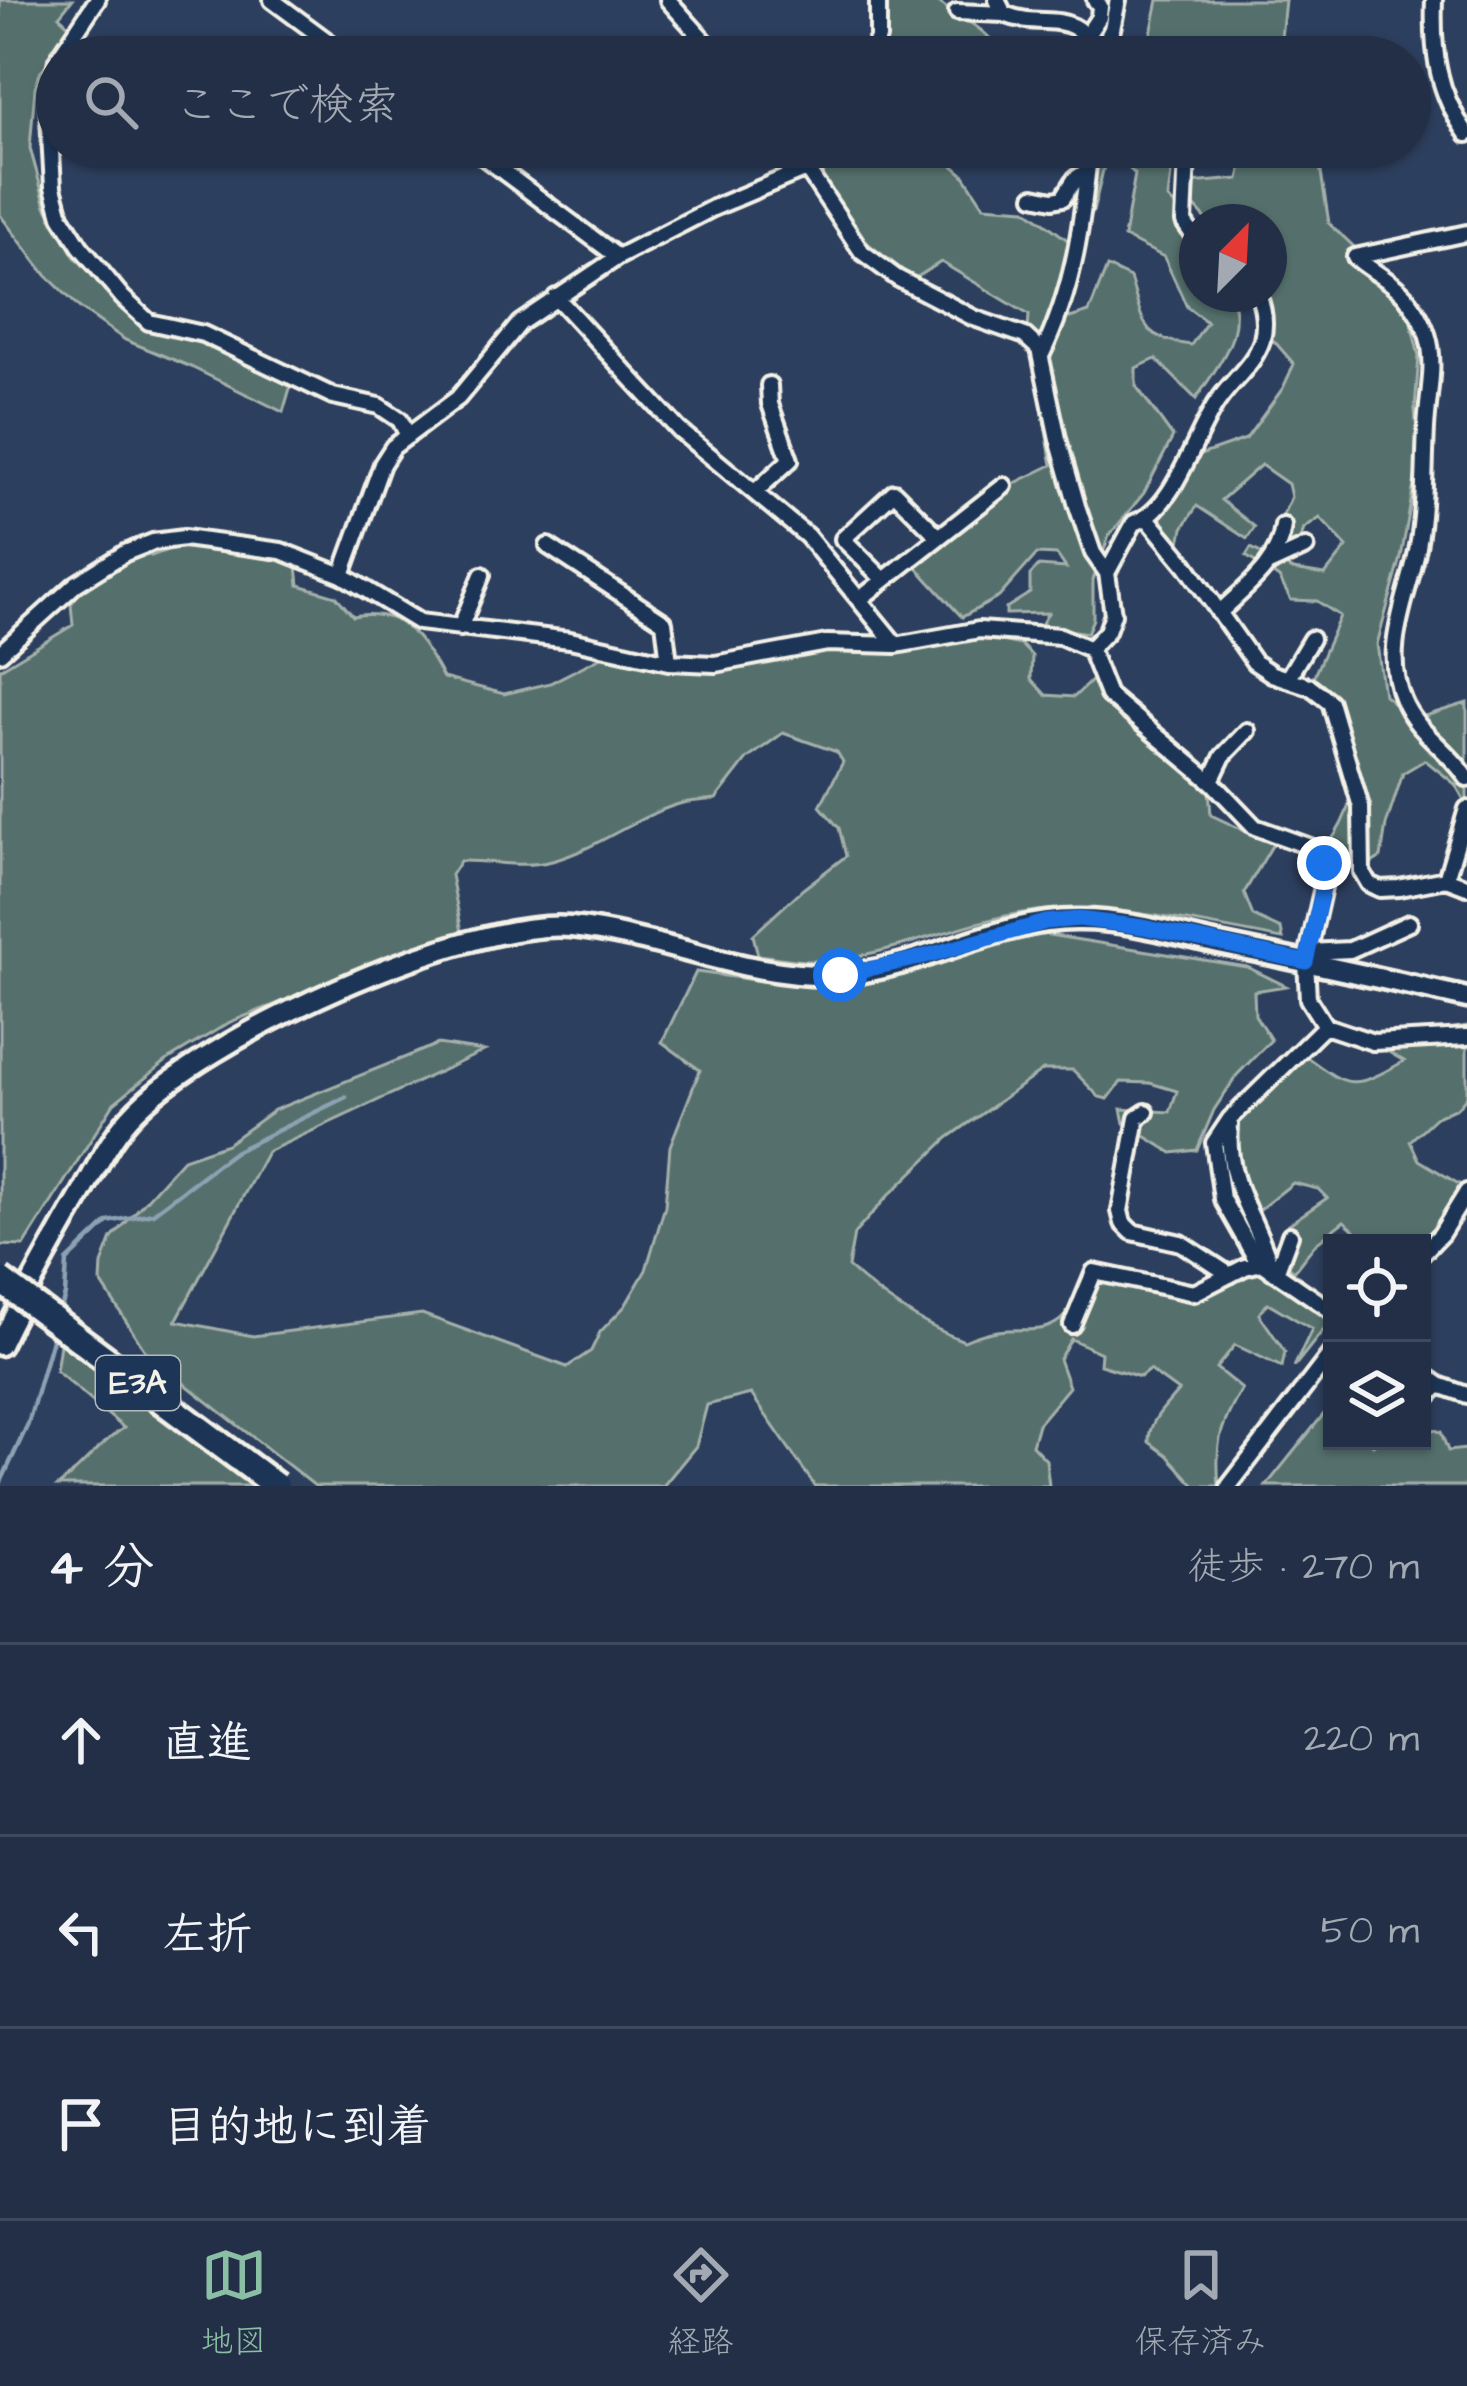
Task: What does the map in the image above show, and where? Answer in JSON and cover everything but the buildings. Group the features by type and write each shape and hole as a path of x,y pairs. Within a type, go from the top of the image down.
{"highway":[{"name":"E3A","path":"0,1280 276,1486"}],"street":[{"path":"73,36 97,0"},
{"path":"272,0 321,36"},
{"path":"668,0 700,36"},
{"path":"878,0 878,36"},
{"path":"1050,21 1055,0"},
{"path":"957,12 1000,7 1078,26 1087,34 1099,17 1100,6 1094,0"},
{"path":"1108,36 1118,0"},
{"path":"1434,0 1433,50 1440,85 1467,134"},
{"path":"52,168 62,216 80,247 149,322 203,334 333,396 380,406 400,420 408,436"},
{"path":"498,168 618,257"},
{"path":"1040,357 1058,322 1081,242 1088,168"},
{"path":"1185,204 1186,168"},
{"path":"342,575 382,464 393,447 458,398 520,323 618,257 713,208 809,169 862,252 896,278 974,318 1025,336 1039,350 1077,506 1093,553 1107,574 1113,614 1107,631 1090,650"},
{"path":"1034,196 1063,197 1075,179 1088,172"},
{"path":"1467,233 1355,257 1403,293 1430,345 1434,378 1426,424 1426,478 1418,547 1395,632 1396,673 1403,701 1420,727 1467,778"},
{"path":"556,297 679,430 807,536 896,645"},
{"path":"1107,574 1134,523 1148,519 1170,490 1217,401 1255,356 1264,335 1264,312"},
{"path":"756,491 790,460 770,404 769,385"},
{"path":"860,599 1004,486"},
{"path":"884,580 843,539 894,492 939,537"},
{"path":"1148,519 1254,662 1311,687 1330,702 1361,807 1362,872 1369,884 1399,888 1445,879 1467,887"},
{"path":"1219,614 1269,564 1280,546 1283,526"},
{"path":"0,653 76,584 125,553 153,542 184,538 281,551 342,575 419,622 569,640 669,662 715,664 827,643 896,645 944,634 1021,630 1060,636 1090,650 1108,695 1211,782 1255,827 1316,849 1325,878 1307,957 1308,999 1325,1026 1373,1042 1467,1037"},
{"path":"548,546 664,622 669,662"},
{"path":"1269,564 1306,547"},
{"path":"460,628 482,575"},
{"path":"1287,679 1311,640"},
{"path":"1211,782 1223,756 1247,731"},
{"path":"1445,879 1467,809"},
{"path":"0,1345 26,1289 110,1145 150,1096 226,1042 404,962 488,935 532,927 569,927 731,963 840,975 1046,922 1079,919 1307,957 1467,998"},
{"path":"1307,957 1350,950 1409,923"},
{"path":"1323,1305 1270,1269 1222,1199 1214,1143 1230,1119 1325,1026"},
{"path":"1146,1112 1137,1118 1120,1211 1123,1223 1132,1232 1181,1243 1230,1275"},
{"path":"1431,1245 1467,1192"},
{"path":"1270,1269 1290,1234"},
{"path":"1072,1325 1094,1272 1194,1293 1230,1275 1270,1269"},
{"path":"1229,1486 1323,1364"},
{"path":"1431,1378 1467,1395"},
{"path":"1431,1392 1439,1384"}],"green space":[{"path":"0,0 72,0 59,16 74,30 69,36 36,36 30,148 46,206 74,256 129,311 215,344 291,385 283,412 125,340 80,308 46,275 0,215"},
{"path":"874,0 936,0 986,36 868,36 876,11"},
{"path":"1158,0 1285,0 1281,36 1150,36"},
{"path":"816,168 956,168 984,206 1026,209 1073,244 1059,298 1070,318 1089,312 1107,267 1130,278 1146,325 1162,338 1191,345 1207,322 1194,312 1235,312 1227,349 1196,399 1156,359 1136,368 1136,386 1173,437 1144,493 1109,536 1093,580 1093,619 1087,633 1041,625 1048,613 1006,614 1006,608 1030,593 1030,575 1039,566 1066,568 1057,555 1037,554 999,597 962,617 908,558 1009,486 1052,465 1036,374 1045,348 1028,330 1029,315 941,262 914,279 849,229"},
{"path":"1080,168 1104,168 1093,212 1079,239"},
{"path":"1128,168 1172,168 1168,199 1179,210 1179,290 1164,257 1124,237 1135,174"},
{"path":"1241,168 1320,168 1329,223 1389,280 1408,310 1419,356 1415,409 1419,456 1401,558 1377,644 1384,695 1415,719 1467,703 1467,805 1455,784 1425,760 1403,773 1381,857 1367,866 1339,859 1327,846 1350,800 1353,749 1339,736 1313,678 1340,616 1317,601 1291,600 1279,578 1246,556 1251,548 1293,570 1325,575 1347,547 1320,518 1304,529 1294,559 1268,548 1291,497 1288,484 1261,465 1221,500 1255,527 1247,539 1197,506 1183,528 1178,552 1160,530 1151,508 1180,462 1246,439 1283,388 1294,364 1274,341 1259,342 1255,312 1287,312 1287,204 1192,204 1185,196 1190,183 1239,179"},
{"path":"191,529 239,543 289,543 296,556 299,585 336,596 353,616 370,614 398,621 418,639 443,678 504,694 550,683 607,654 704,673 820,639 874,650 966,634 1021,645 1032,656 1031,679 1046,695 1074,697 1094,678 1208,777 1211,815 1273,844 1244,893 1253,916 1281,929 1283,939 1160,916 1068,909 1009,915 842,959 806,961 758,955 753,935 846,856 839,828 820,806 843,762 837,752 783,733 747,759 716,799 663,810 552,861 460,861 451,875 462,932 230,1022 169,1059 114,1103 24,1246 0,1245 0,669 73,625 71,604 82,589 144,552 151,556 173,548"},
{"path":"1043,934 1247,967 1286,986 1254,991 1255,1015 1271,1040 1237,1075 1214,1110 1197,1150 1172,1153 1124,1123 1121,1109 1170,1112 1177,1091 1150,1083 1121,1082 1108,1099 1099,1097 1073,1070 1043,1070 948,1138 888,1196 854,1234 848,1267 903,1310 964,1341 987,1333 1050,1326 1077,1302 1094,1275 1151,1288 1195,1285 1266,1268 1323,1312 1323,1330 1294,1367 1312,1329 1268,1303 1259,1314 1285,1352 1282,1367 1235,1345 1216,1368 1242,1389 1221,1435 1219,1486 1195,1486 1149,1442 1155,1421 1178,1391 1149,1370 1140,1377 1100,1365 1101,1353 1071,1339 1059,1359 1069,1387 1038,1424 1032,1445 1046,1460 1049,1486 815,1486 751,1394 707,1405 696,1446 663,1486 315,1486 147,1354 101,1282 112,1238 183,1159 227,1144 274,1110 438,1044 484,1051 267,1152 176,1321 253,1336 422,1314 567,1367 591,1351 646,1270 665,1206 670,1146 700,1070 662,1042 696,972 776,983 838,985"},
{"path":"1467,1026 1467,1096 1410,1141 1419,1160 1467,1189 1463,1210 1454,1227 1431,1247 1431,1234 1358,1234 1344,1221 1323,1234 1294,1271 1272,1253 1286,1226 1327,1198 1318,1189 1293,1183 1254,1214 1223,1126 1255,1084 1297,1050 1338,1078 1359,1082 1404,1061 1387,1051 1417,1035"},
{"path":"62,1331 262,1486 58,1486 124,1428 56,1371"},
{"path":"1323,1415 1323,1450 1431,1450 1431,1429 1441,1432 1448,1451 1467,1449 1467,1486 1266,1486"}],"waterway":[{"path":"59,1315 67,1261 108,1222 153,1213 234,1152 346,1097"},
{"path":"0,1484 28,1424 54,1332"}],"route":[{"path":"840,975 1046,922 1079,919 1143,927 1306,962 1325,878 1324,863"}]}
